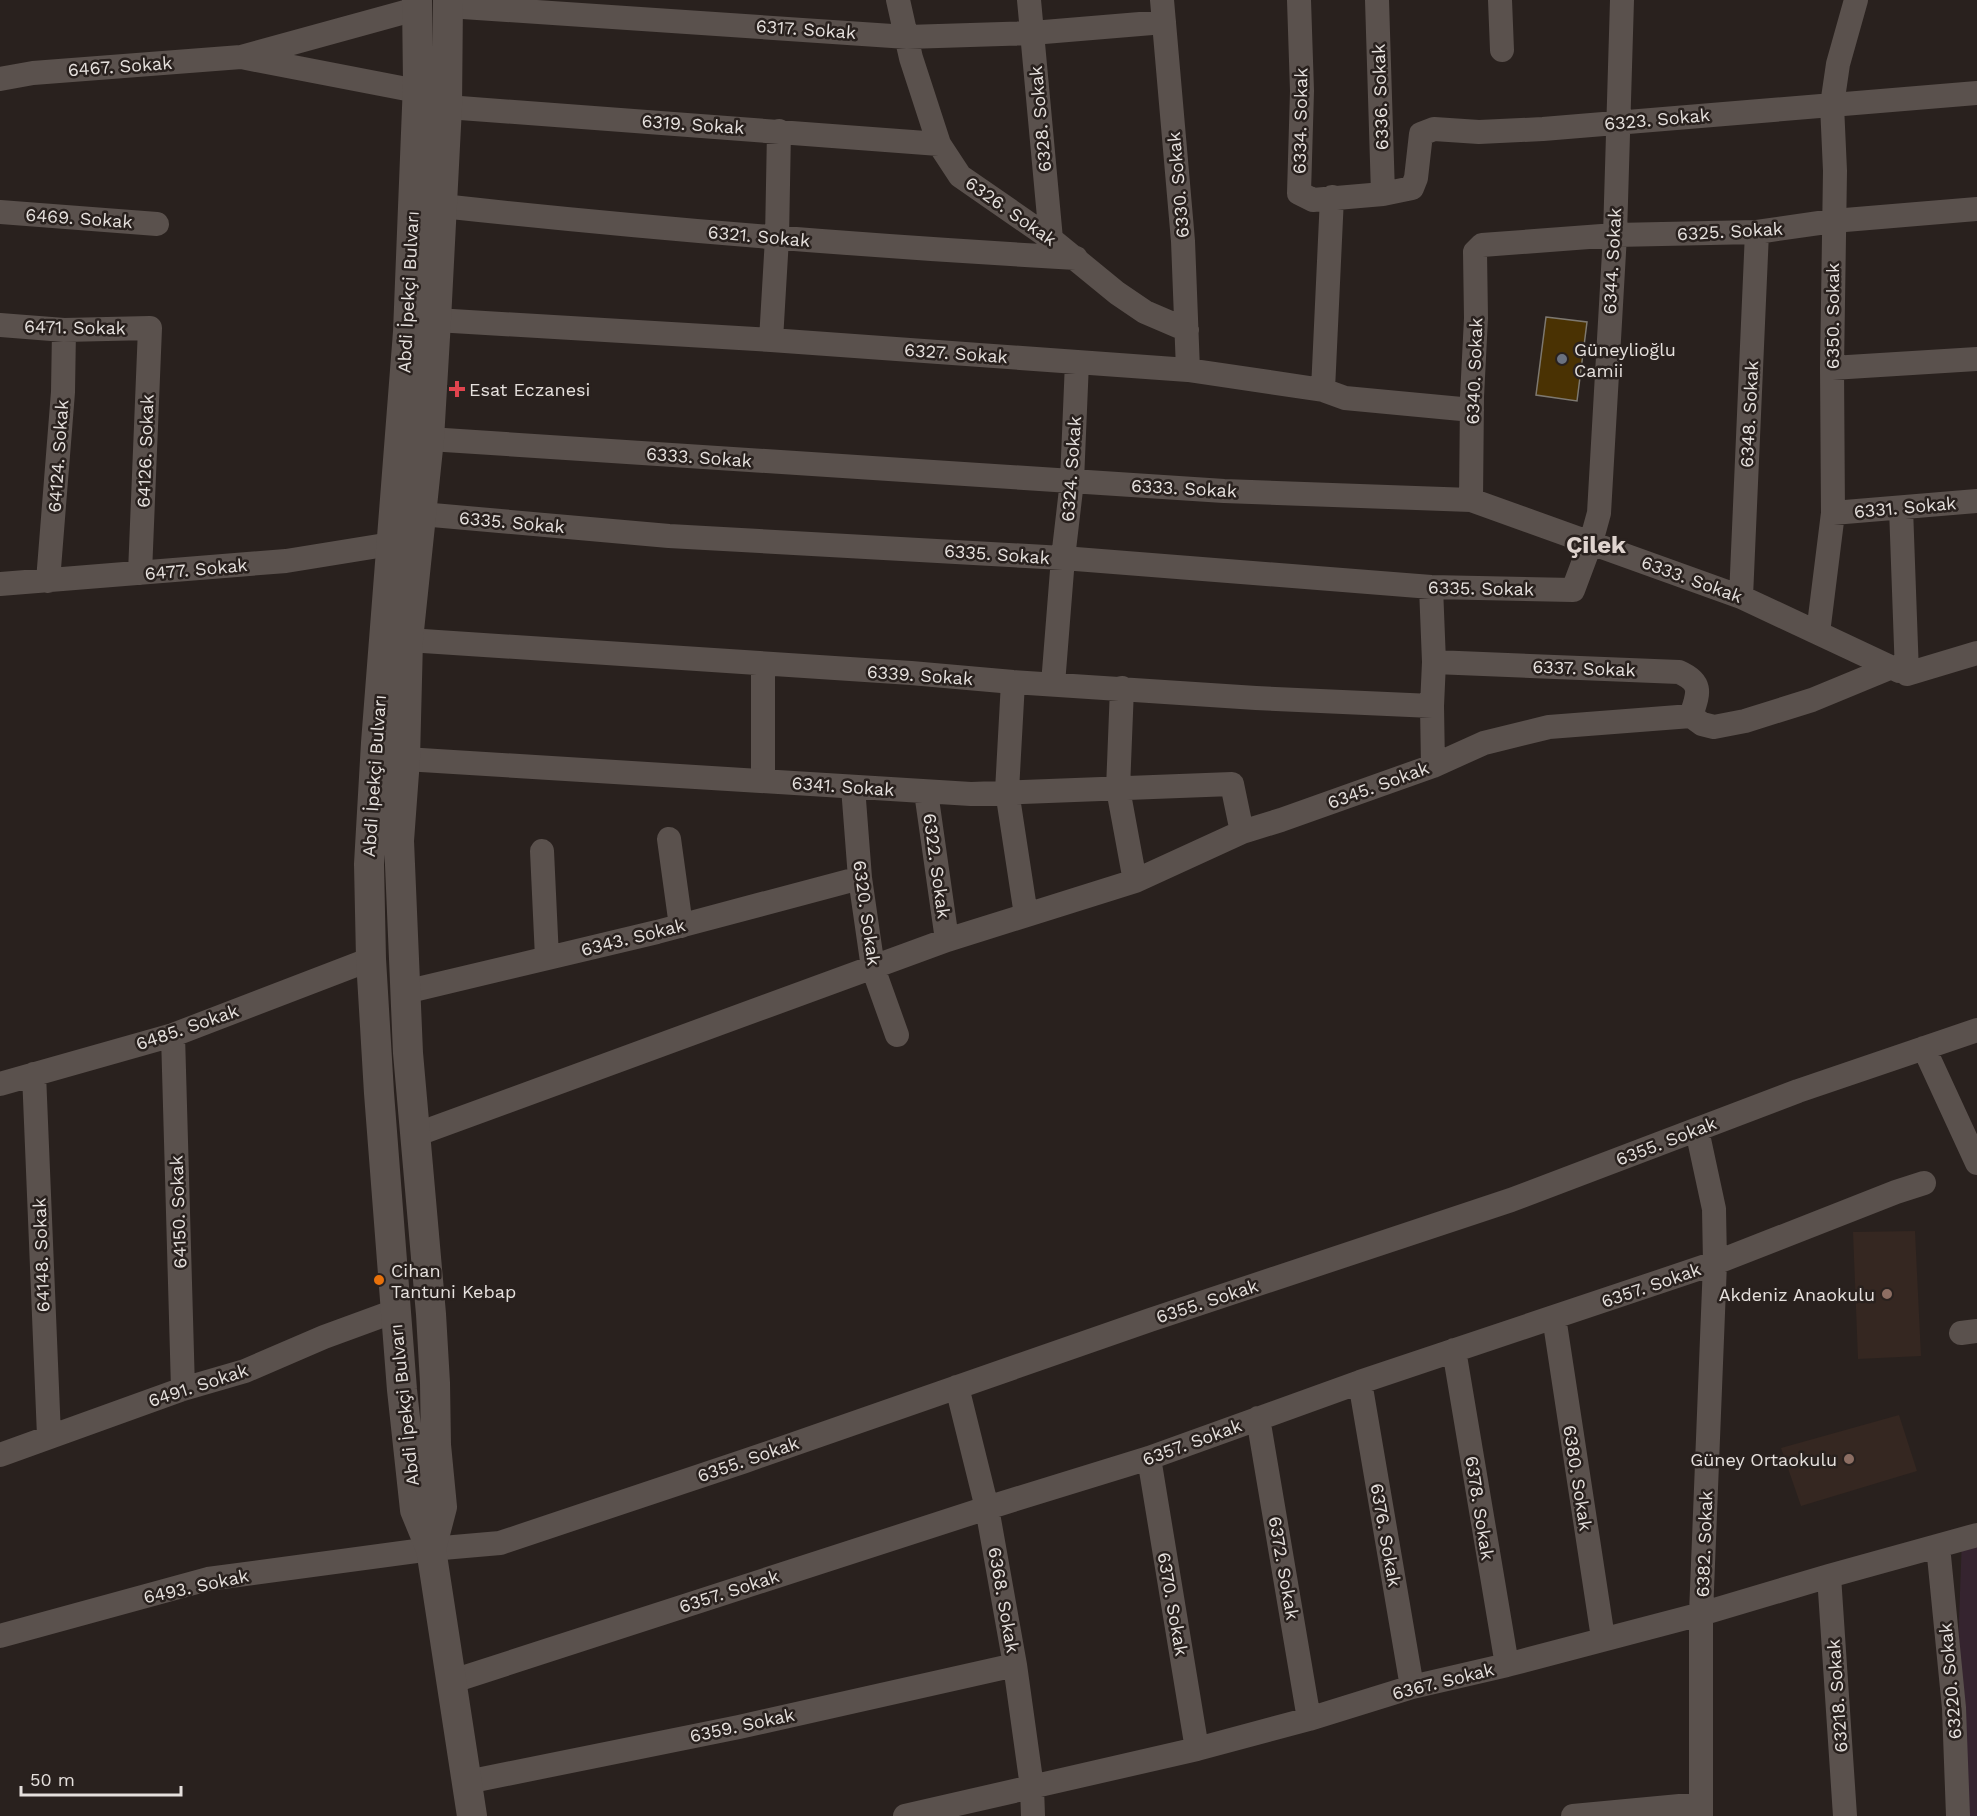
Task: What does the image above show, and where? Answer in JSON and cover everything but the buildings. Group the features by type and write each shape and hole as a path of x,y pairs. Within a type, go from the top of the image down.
{"street":[{"name":"6326. Sokak","path":"898,0 911,58 939,144 960,176 1051,239 1117,293 1145,312 1187,330"},
{"name":"6328. Sokak","path":"1029,0 1051,239"},
{"name":"6334. Sokak","path":"1299,0 1302,91 1299,193 1313,200 1383,194"},
{"name":"6336. Sokak","path":"1377,0 1383,194"},
{"path":"1500,0 1502,50"},
{"name":"6344. Sokak","path":"1573,590 1599,513 1615,235 1622,0"},
{"name":"6350. Sokak","path":"1818,633 1833,513 1832,368 1835,171 1832,105 1838,64 1856,0"},
{"name":"6317. Sokak","path":"448,3 907,37 1032,33 1163,11"},
{"name":"Abdi İpekçi Bulvarı","path":"431,1549 442,1507 436,1445 431,1314 405,992 399,841 405,759 408,640 429,440 447,107 448,3"},
{"name":"Abdi İpekçi Bulvarı","path":"417,5 417,91 408,332 376,743 369,864 371,959 395,1311 415,1510 431,1549 472,1816"},
{"name":"6467. Sokak","path":"0,79 33,73 241,57 417,5"},
{"name":"6330. Sokak","path":"1163,11 1183,241 1188,370"},
{"name":"6467. Sokak","path":"241,57 417,91"},
{"name":"6323. Sokak","path":"1383,194 1412,188 1416,178 1421,134 1434,129 1479,132 1543,129 1977,93"},
{"name":"6319. Sokak","path":"447,107 779,130 939,144"},
{"path":"771,340 777,238 779,130"},
{"path":"1323,390 1332,197"},
{"name":"6321. Sokak","path":"442,206 777,238 1076,258"},
{"name":"6325. Sokak","path":"1482,245 1615,235 1757,232 1833,221 1977,209"},
{"name":"6469. Sokak","path":"0,212 157,224"},
{"name":"6348. Sokak","path":"1741,597 1757,232"},
{"name":"6340. Sokak","path":"1471,500 1476,318 1475,252 1482,245"},
{"name":"6327. Sokak","path":"436,320 771,340 1188,370 1323,390 1344,398 1472,410"},
{"name":"6471. Sokak","path":"0,325 64,330 150,328"},
{"name":"64126. Sokak","path":"140,573 150,328"},
{"name":"64124. Sokak","path":"48,581 63,392 64,330"},
{"path":"1832,368 1977,359"},
{"name":"6324. Sokak","path":"1053,684 1072,481 1077,362"},
{"name":"6333. Sokak","path":"429,440 1224,491 1471,500 1741,597 1900,671"},
{"name":"6331. Sokak","path":"1833,513 1977,501"},
{"path":"1900,671 1901,507"},
{"name":"6335. Sokak","path":"421,514 669,536 1063,558 1431,587 1573,590"},
{"name":"6477. Sokak","path":"0,584 286,561 391,544"},
{"path":"1431,587 1434,662 1431,706 1432,766"},
{"name":"6339. Sokak","path":"408,640 1256,698 1431,706"},
{"name":"6345. Sokak","path":"415,1135 947,940 1135,881 1242,832 1432,766 1484,743 1550,727 1691,716 1702,724 1714,727 1745,721 1900,671 1977,653"},
{"name":"6337. Sokak","path":"1434,662 1679,672 1690,677 1696,684 1698,694 1691,716"},
{"path":"763,664 763,780"},
{"path":"1013,682 1007,792 1026,915"},
{"path":"1122,688 1118,789 1135,881"},
{"name":"6341. Sokak","path":"405,759 971,794 1232,784 1242,832"},
{"name":"6320. Sokak","path":"853,788 860,878 873,968 897,1035"},
{"name":"6322. Sokak","path":"926,792 947,940"},
{"path":"669,840 681,926"},
{"path":"542,851 547,958"},
{"name":"6343. Sokak","path":"405,992 681,926 860,878"},
{"name":"6485. Sokak","path":"0,1084 173,1035 371,959"},
{"name":"6355. Sokak","path":"431,1549 500,1542 744,1461 1150,1320 1511,1200 1798,1091 1977,1030"},
{"name":"64150. Sokak","path":"173,1035 183,1389"},
{"path":"1924,1048 1977,1163"},
{"name":"64148. Sokak","path":"34,1074 49,1436"},
{"name":"6382. Sokak","path":"1697,1130 1714,1209 1715,1263 1701,1614 1701,1810"},
{"name":"6357. Sokak","path":"453,1681 987,1508 1149,1458 1360,1382 1715,1263 1924,1183"},
{"name":"6491. Sokak","path":"0,1455 183,1389 245,1371 324,1337 395,1311"},
{"name":"6380. Sokak","path":"1554,1317 1603,1638"},
{"name":"6378. Sokak","path":"1454,1350 1507,1665"},
{"name":"6376. Sokak","path":"1360,1382 1412,1687"},
{"name":"6368. Sokak","path":"957,1387 987,1508 1016,1665 1032,1787 1033,1816"},
{"name":"6372. Sokak","path":"1258,1418 1309,1719"},
{"name":"6370. Sokak","path":"1149,1458 1197,1749"},
{"name":"6367. Sokak","path":"905,1816 1197,1749 1309,1719 1412,1687 1507,1665 1701,1614 1977,1535"},
{"name":"63220. Sokak","path":"1938,1546 1954,1708 1958,1816"},
{"name":"6493. Sokak","path":"0,1636 208,1579 431,1549"},
{"name":"63218. Sokak","path":"1829,1576 1845,1816"},
{"name":"6359. Sokak","path":"467,1782 739,1726 1016,1665"},
{"path":"1573,1816 1701,1810"}],"shaded area":[{"name":"Akdeniz Anaokulu","path":"1915,1231 1921,1356 1858,1359 1853,1232"},
{"name":"Güney Ortaokulu","path":"1899,1415 1917,1471 1801,1506 1781,1448"},
{"path":"1977,1534 1977,1816 1952,1816 1962,1537"}],"place":[{"name":"Güneylioğlu Camii","path":"1562,359"},
{"name":"Esat Eczanesi","path":"457,389"},
{"name":"Cihan Tantuni Kebap","path":"379,1280"},
{"name":"Akdeniz Anaokulu","path":"1887,1294"},
{"name":"Güney Ortaokulu","path":"1849,1459"}],"district":[{"name":"Çilek","path":"1596,545"}]}
